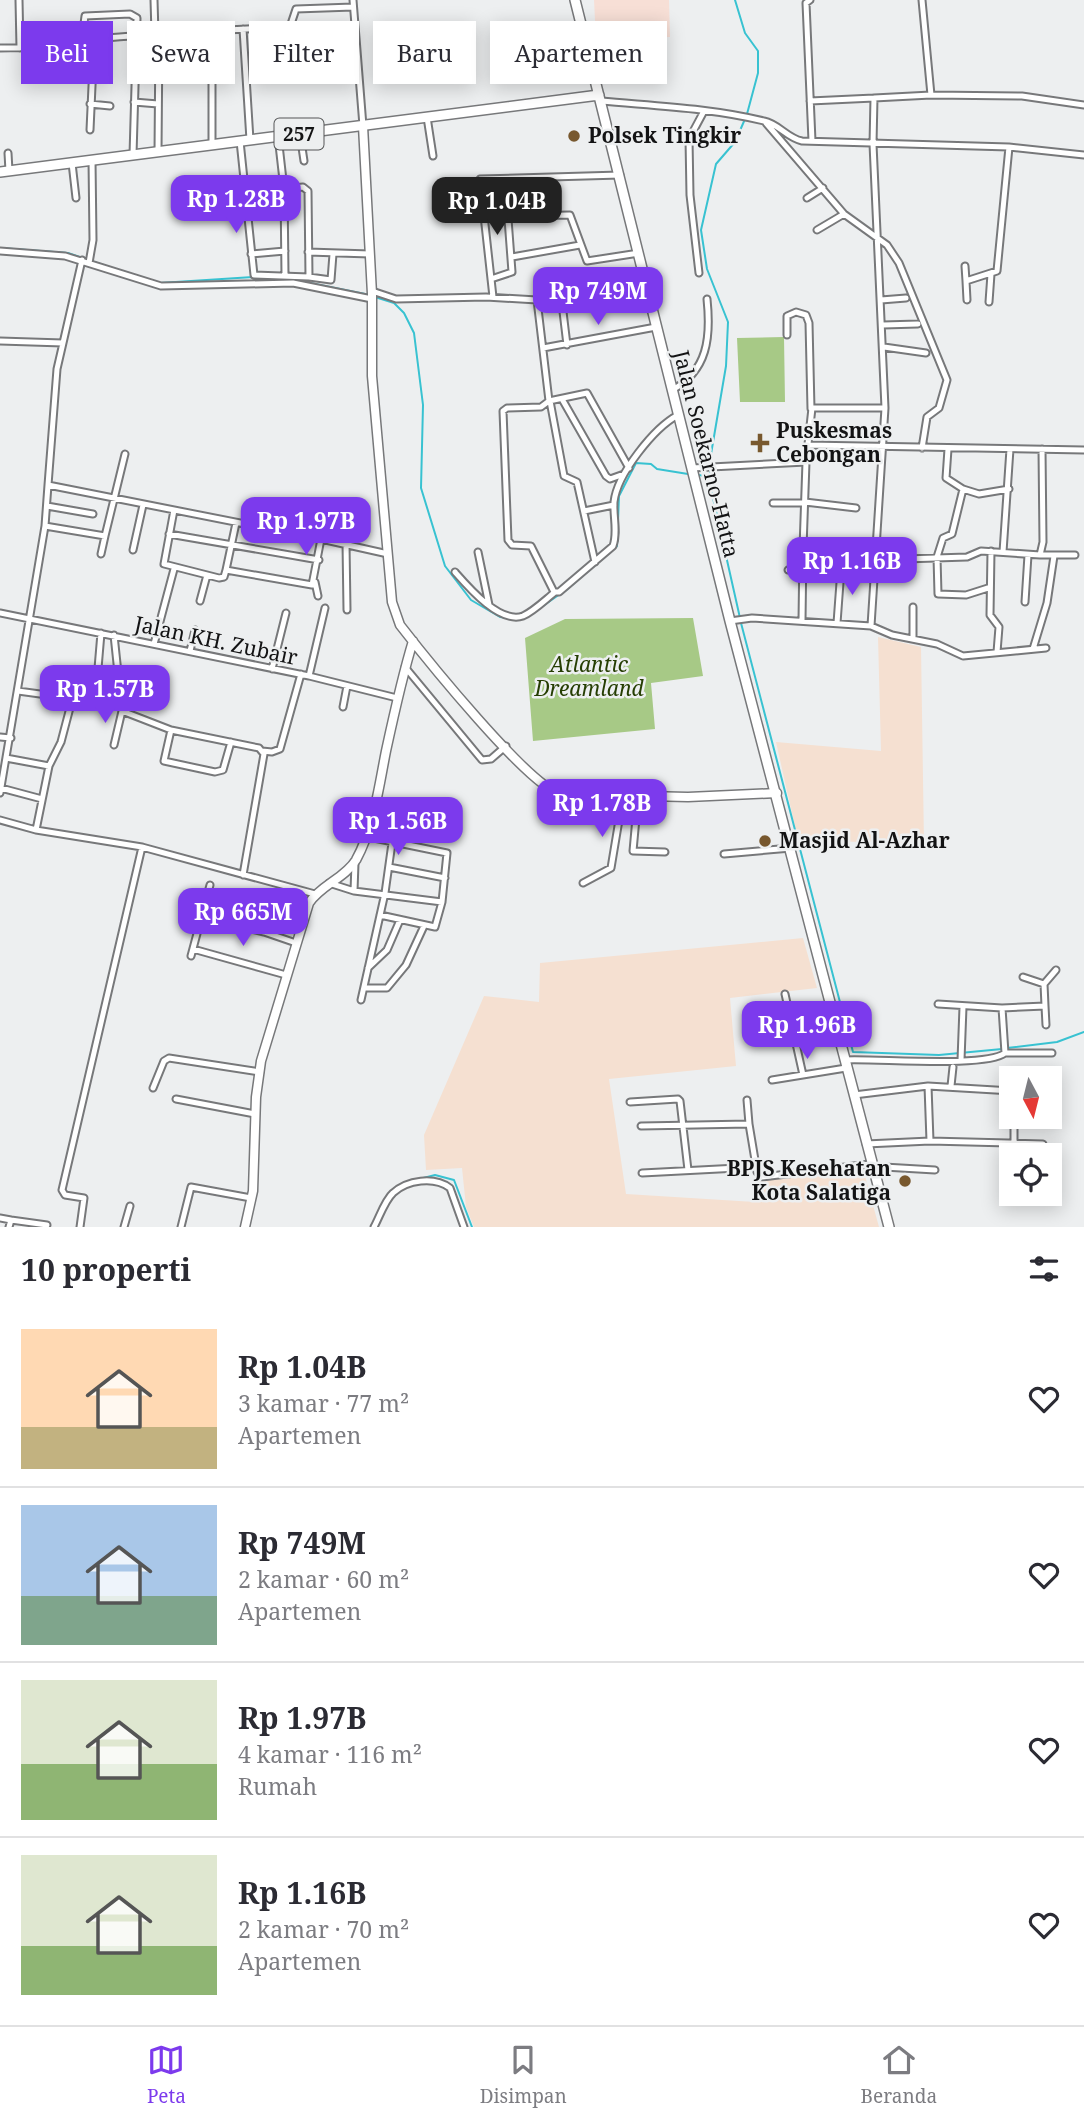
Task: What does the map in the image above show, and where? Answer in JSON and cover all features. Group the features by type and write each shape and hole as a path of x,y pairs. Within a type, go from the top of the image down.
{"main road":[{"name":"Jalan Soekarno-Hatta","path":"575,0 671,390 889,1227"},
{"name":"257","path":"5,171 427,117 600,98"}],"street":[{"path":"0,48 20,48 19,0"},
{"path":"154,0 156,21"},
{"path":"810,0 806,3 812,141"},
{"path":"922,0 931,95"},
{"path":"235,29 290,26 296,9 353,3 370,254 372,376 394,608 400,625 506,746 550,790 561,794 688,797 777,793"},
{"path":"85,21 86,16 134,15 137,21"},
{"path":"243,29 245,141 251,254 256,277 285,275 396,299 493,297 537,300 645,279"},
{"path":"90,130 91,84"},
{"path":"133,155 135,84"},
{"path":"158,84 158,152"},
{"path":"212,84 212,145"},
{"path":"810,101 931,95 1022,96 1084,105"},
{"path":"871,626 873,560 885,408 873,144 874,97"},
{"path":"600,98 764,121 792,138 812,141 1009,147 1084,155"},
{"path":"134,102 158,104"},
{"path":"90,104 110,106"},
{"path":"699,273 690,195 689,139 704,111"},
{"path":"427,117 433,156"},
{"path":"764,121 844,214 892,250 899,262 946,373 942,403 927,417 922,448"},
{"path":"300,134 304,161"},
{"path":"278,136 284,189 285,275"},
{"path":"966,281 997,271 1009,147"},
{"path":"5,171 8,153"},
{"path":"90,260 92,160"},
{"path":"72,163 76,198"},
{"path":"493,297 480,181 620,175"},
{"path":"491,279 511,275 512,257 505,179"},
{"path":"807,198 823,188"},
{"path":"284,189 307,190 309,276"},
{"path":"817,230 844,214"},
{"path":"509,216 570,215 585,260 590,262 639,254"},
{"path":"512,257 580,245"},
{"path":"0,251 90,260 161,286 309,276 331,279 333,254"},
{"path":"251,254 285,251"},
{"path":"308,253 370,254"},
{"path":"42,799 0,791 45,526 57,369 82,260"},
{"path":"965,266 967,300"},
{"path":"989,302 991,274"},
{"path":"561,295 567,345"},
{"path":"881,300 906,298"},
{"path":"671,390 691,379 702,355 710,331 708,299"},
{"path":"537,300 549,401 564,476 577,482 595,562"},
{"path":"787,335 787,316 796,312 806,315 809,323 811,409 807,445 802,621"},
{"path":"883,326 918,324"},
{"path":"543,348 656,327"},
{"path":"0,341 63,343"},
{"path":"884,347 926,353"},
{"path":"555,592 531,546 512,545 508,540 503,413 508,408 541,407 549,401 587,393 629,468"},
{"path":"562,399 606,476 610,479 625,474"},
{"path":"811,409 885,408"},
{"path":"455,572 477,598 510,617 520,617 555,592 559,592 615,543 614,505 625,474 655,432 678,415"},
{"path":"807,445 1084,450"},
{"path":"948,449 946,478 963,489 979,494 1009,489"},
{"path":"1003,552 1010,449"},
{"path":"1040,555 1043,542 1042,449"},
{"path":"101,554 125,454"},
{"path":"693,472 716,466 807,462"},
{"path":"48,485 114,500 346,543 388,554"},
{"path":"963,489 951,534 943,538 937,558 940,596 966,595 988,588"},
{"path":"773,503 856,508"},
{"path":"133,550 143,505"},
{"path":"584,512 614,505"},
{"path":"47,506 93,514"},
{"path":"174,510 163,564 174,569 223,578 236,523"},
{"path":"45,526 105,536"},
{"path":"169,534 318,560"},
{"path":"318,596 315,581 321,538"},
{"path":"346,543 347,610"},
{"path":"803,548 840,552"},
{"path":"873,560 972,557 981,551 1075,555"},
{"path":"991,551 988,588 990,615 999,627 998,652"},
{"path":"478,552 489,604"},
{"path":"1025,602 1028,555"},
{"path":"1033,649 1047,603 1054,556"},
{"path":"788,570 873,568"},
{"path":"154,644 174,569"},
{"path":"837,623 841,569"},
{"path":"226,570 309,585 315,581"},
{"path":"200,601 207,575"},
{"path":"913,607 913,639"},
{"path":"309,676 325,608"},
{"name":"Jalan KH. Zubair","path":"0,613 301,674 397,698"},
{"path":"272,669 286,614"},
{"path":"732,620 752,618 871,626 937,644 963,656 1046,648"},
{"path":"190,651 195,630"},
{"path":"18,691 88,702 94,698 101,633"},
{"path":"114,635 122,711 114,745"},
{"path":"354,891 355,860 375,804 397,698 413,641"},
{"path":"405,667 484,760 491,759 506,746"},
{"path":"122,711 171,730 272,752 280,749 301,674"},
{"path":"343,707 347,686"},
{"path":"36,830 49,766 61,742 72,700"},
{"path":"171,730 164,761 215,772 223,770 231,742"},
{"path":"0,737 10,738"},
{"path":"243,875 264,763 262,751"},
{"path":"6,758 49,766"},
{"path":"583,883 611,868 623,796"},
{"path":"638,796 633,851 665,852"},
{"path":"0,820 36,830 142,847 315,894"},
{"path":"364,836 447,852 442,902 436,925 430,928 380,915"},
{"path":"361,1000 385,893 392,843"},
{"path":"80,1227 84,1198 65,1195 62,1191 142,847"},
{"path":"724,854 790,848"},
{"path":"246,1227 251,1198 260,1072 303,917 315,894 355,860"},
{"path":"389,867 444,878"},
{"path":"329,883 354,891 442,902"},
{"path":"191,956 210,885"},
{"path":"208,893 303,917"},
{"path":"227,923 232,898"},
{"path":"201,917 296,943"},
{"path":"368,968 387,950 400,920"},
{"path":"364,988 387,988 406,965 424,926"},
{"path":"194,948 286,975"},
{"path":"1046,1025 1044,984 1056,970"},
{"path":"1023,977 1044,984"},
{"path":"785,994 803,1075"},
{"path":"938,1004 1002,1008 1045,1006"},
{"path":"962,1056 963,1007"},
{"path":"772,1080 845,1064 962,1056 996,1058 1004,1048 1002,1008"},
{"path":"769,1029 834,1020"},
{"path":"1004,1048 1052,1053"},
{"path":"153,1088 164,1061 169,1058 260,1072"},
{"path":"951,1086 953,1067"},
{"path":"854,1095 928,1086 999,1090"},
{"path":"928,1086 930,1141"},
{"path":"176,1099 255,1114"},
{"path":"630,1102 678,1099 684,1124 688,1170"},
{"path":"747,1100 757,1167 762,1177 884,1167 935,1170"},
{"path":"640,1126 749,1124"},
{"path":"866,1144 930,1141 1014,1143 1014,1129"},
{"path":"642,1173 757,1167"},
{"path":"374,1227 391,1194 405,1186 426,1180 436,1181 450,1188 464,1227"},
{"path":"181,1227 191,1186 251,1198"},
{"path":"124,1227 130,1206"},
{"path":"0,1218 10,1223 43,1225"}],"shaded area":[{"path":"594,0 669,0 670,37 667,37 667,21 595,21"},
{"path":"878,637 921,647 924,844 798,840 776,742 881,751"},
{"path":"803,938 817,988 730,998 736,1066 609,1079 626,1194 755,1202 754,1179 862,1165 879,1227 474,1227 466,1207 462,1168 426,1170 424,1135 484,996 539,1002 540,963"}],"green space":[{"path":"784,337 785,402 740,402 737,338"},
{"name":"Atlantic Dreamland","path":"693,618 703,676 651,683 655,729 533,741 525,638 565,619"}],"waterway":[{"path":"735,0 745,33 758,51 758,73 747,114"},
{"path":"740,618 711,489 710,460 726,366 728,322 707,269 701,230 716,164 735,142 745,119"},
{"path":"0,248 68,253 118,270"},
{"path":"147,279 160,283 253,277"},
{"path":"290,279 370,295"},
{"path":"375,297 394,303 404,313 414,333 423,405 421,488 445,566 471,600 500,617 522,619"},
{"path":"565,591 617,546 619,496 636,463 651,464 657,469 688,474"},
{"path":"697,475 709,476"},
{"path":"533,613 560,594"},
{"path":"741,623 853,1052 939,1055 1002,1049"},
{"path":"1007,1048 1057,1042 1084,1032"},
{"path":"408,1182 435,1175 454,1180 472,1227"},
{"path":"371,1227 386,1197"}],"place":[{"name":"Polsek Tingkir","path":"574,136"},
{"name":"Puskesmas Cebongan","path":"760,443"},
{"name":"Masjid Al-Azhar","path":"765,841"},
{"name":"BPJS Kesehatan Kota Salatiga","path":"905,1181"}]}
